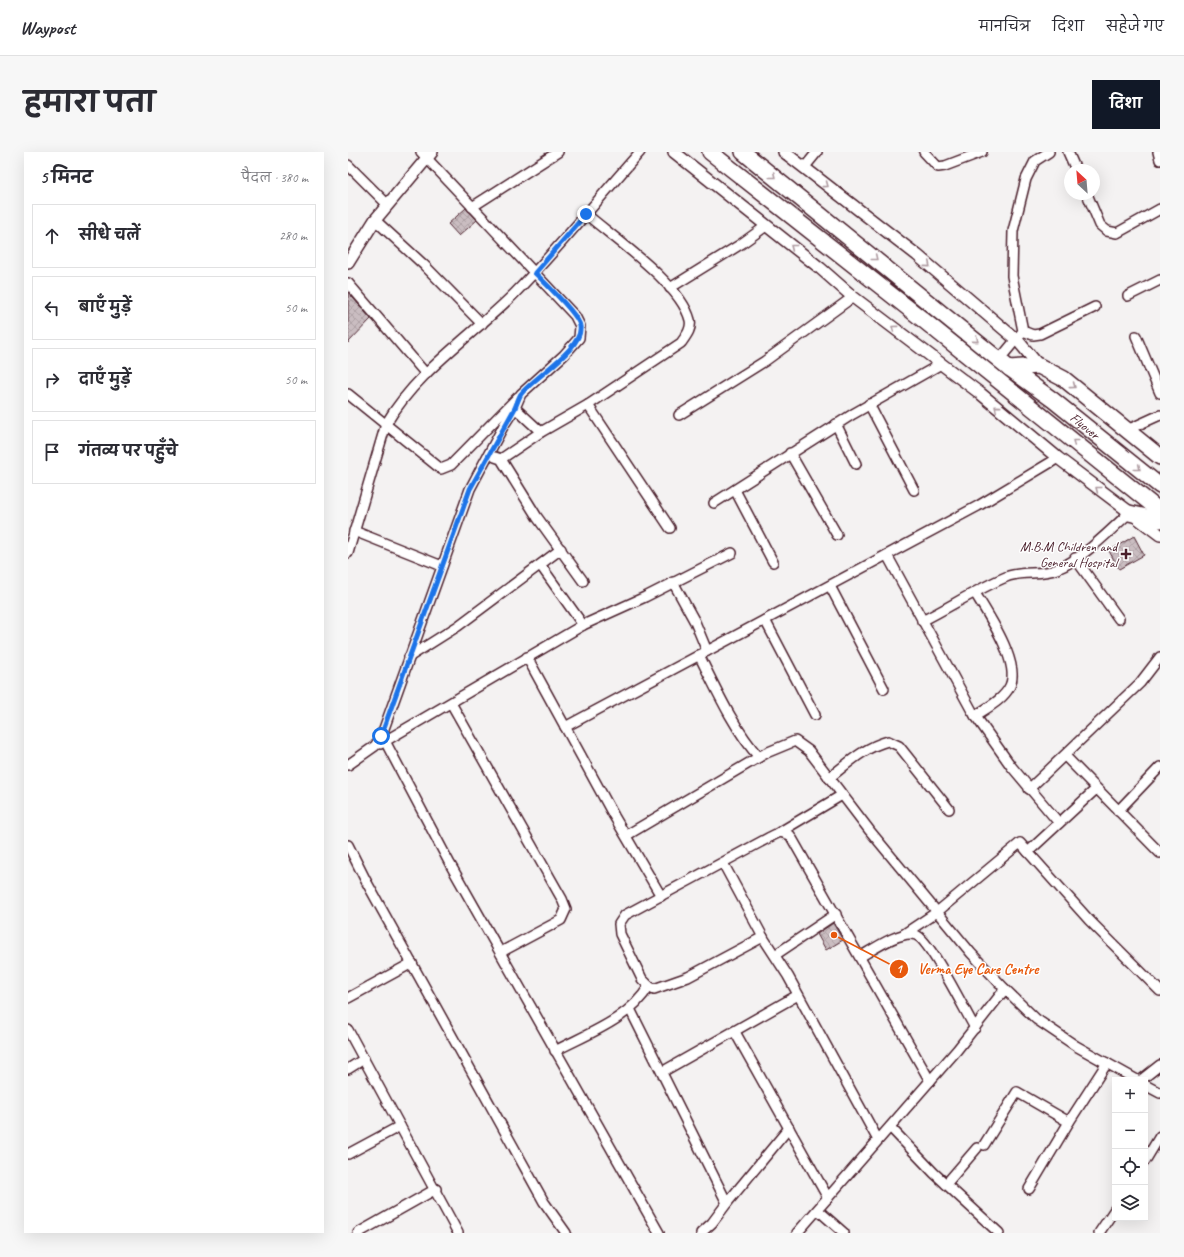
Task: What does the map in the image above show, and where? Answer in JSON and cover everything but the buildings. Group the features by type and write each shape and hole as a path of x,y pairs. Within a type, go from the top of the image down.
{"highway":[{"path":"710,152 922,319 1160,511"},
{"name":"Flyover","path":"743,152 1004,364 1053,400 1160,486"},
{"path":"1004,364 1039,366 1064,380 1160,457"},
{"path":"1129,513 1160,520"}],"street":[{"path":"472,208 558,152"},
{"path":"349,549 386,424 403,398 426,374 482,324 535,273 640,152"},
{"path":"674,152 820,268 853,297 941,364 1058,458 1160,535"},
{"path":"784,152 917,255 1015,340 1039,366"},
{"path":"804,168 817,152"},
{"path":"924,152 938,167 982,152"},
{"path":"1049,152 1035,161 1026,179 1014,231 1012,276 1024,331 1033,336 1040,334 1095,307"},
{"path":"1068,152 1073,164"},
{"path":"1158,152 1160,160"},
{"path":"348,263 375,220 427,154 472,208 575,316 580,326 579,338 569,349 521,394 451,465 441,470 348,394"},
{"path":"348,165 387,204"},
{"path":"1090,200 1100,225 1107,231 1117,233 1160,209"},
{"path":"501,459 541,432 588,405 681,342 688,333 690,321 684,307 664,279 586,214"},
{"path":"375,220 424,265 482,324"},
{"path":"670,288 741,244 766,226"},
{"path":"1128,296 1160,280"},
{"path":"348,283 426,374"},
{"path":"679,415 765,361 853,297"},
{"path":"1004,364 1015,340 1024,331"},
{"path":"1136,336 1160,393"},
{"path":"714,503 836,424 941,364"},
{"path":"375,746 381,736 470,489 515,408 521,394"},
{"path":"869,404 914,490"},
{"path":"588,405 670,528"},
{"path":"515,408 541,432"},
{"path":"1126,430 1160,415"},
{"path":"836,424 856,464"},
{"path":"790,453 837,535"},
{"path":"488,455 501,459 537,517 562,549 583,581"},
{"path":"565,727 978,506 1058,458"},
{"path":"735,490 773,562"},
{"path":"922,621 1008,576 1027,573 1041,574 1058,569 1106,535 1129,513"},
{"path":"354,531 442,566"},
{"path":"409,657 458,626 562,549"},
{"path":"348,765 375,746 584,625 632,604 732,553"},
{"path":"886,555 945,665 976,716 1029,789 1059,824"},
{"path":"1075,558 1119,619"},
{"path":"541,566 584,625"},
{"path":"673,582 695,622 703,653 746,742 759,757"},
{"path":"830,586 884,688"},
{"path":"975,593 994,624 1008,653 1012,669 1011,686 1001,698 976,716"},
{"path":"765,620 815,715"},
{"path":"527,657 614,816 627,835 661,896"},
{"path":"1029,789 1140,683 1160,657"},
{"path":"451,703 562,899 566,909 561,920 501,952"},
{"path":"385,741 450,864 659,1233"},
{"path":"627,835 759,757 795,741 809,751 842,795 937,912 971,953 1005,989 1036,1019 1076,1046 1132,1077"},
{"path":"829,778 861,753 878,744 888,741 898,746 949,809"},
{"path":"1065,756 1160,853"},
{"path":"1118,811 1160,767"},
{"path":"1028,852 1096,789"},
{"path":"763,937 688,977 654,988 649,986 642,979 620,934 619,924 625,915 780,832 842,795"},
{"path":"780,832 790,835 930,1081"},
{"path":"860,957 904,934 937,912 1020,843 1089,920 1159,988"},
{"path":"348,845 544,1202 564,1232"},
{"path":"722,863 763,937 798,995 878,1140"},
{"path":"775,955 836,914"},
{"path":"904,934 915,934 925,944 975,1028"},
{"path":"348,998 412,963"},
{"path":"555,1051 630,1009 643,996 649,986"},
{"path":"797,1233 930,1081 975,1028 1005,989"},
{"path":"662,1072 798,995"},
{"path":"630,1009 727,1203"},
{"path":"348,1030 458,1233"},
{"path":"735,1032 828,1198"},
{"path":"348,1069 364,1059"},
{"path":"1029,1189 1069,1122 1107,1063"},
{"path":"1145,1077 1160,1065"},
{"path":"1148,1087 1160,1093"},
{"path":"946,1184 981,1146 1017,1092 1069,1122"},
{"path":"348,1154 400,1126"},
{"path":"890,1127 946,1184 999,1233"},
{"path":"701,1233 712,1223 789,1128"},
{"path":"1148,1156 1160,1136"},
{"path":"358,1233 436,1190"},
{"path":"818,1210 844,1233"},
{"path":"1099,1233 1112,1214"}],"place":[{"name":"M.B.M Children and General Hospital","path":"1126,554"},
{"name":"Verma Eye Care Centre","path":"834,935"}],"route":[{"path":"381,736 470,489 504,425 515,408 521,394 564,355 579,338 580,326 575,316 535,273 586,214"}]}
